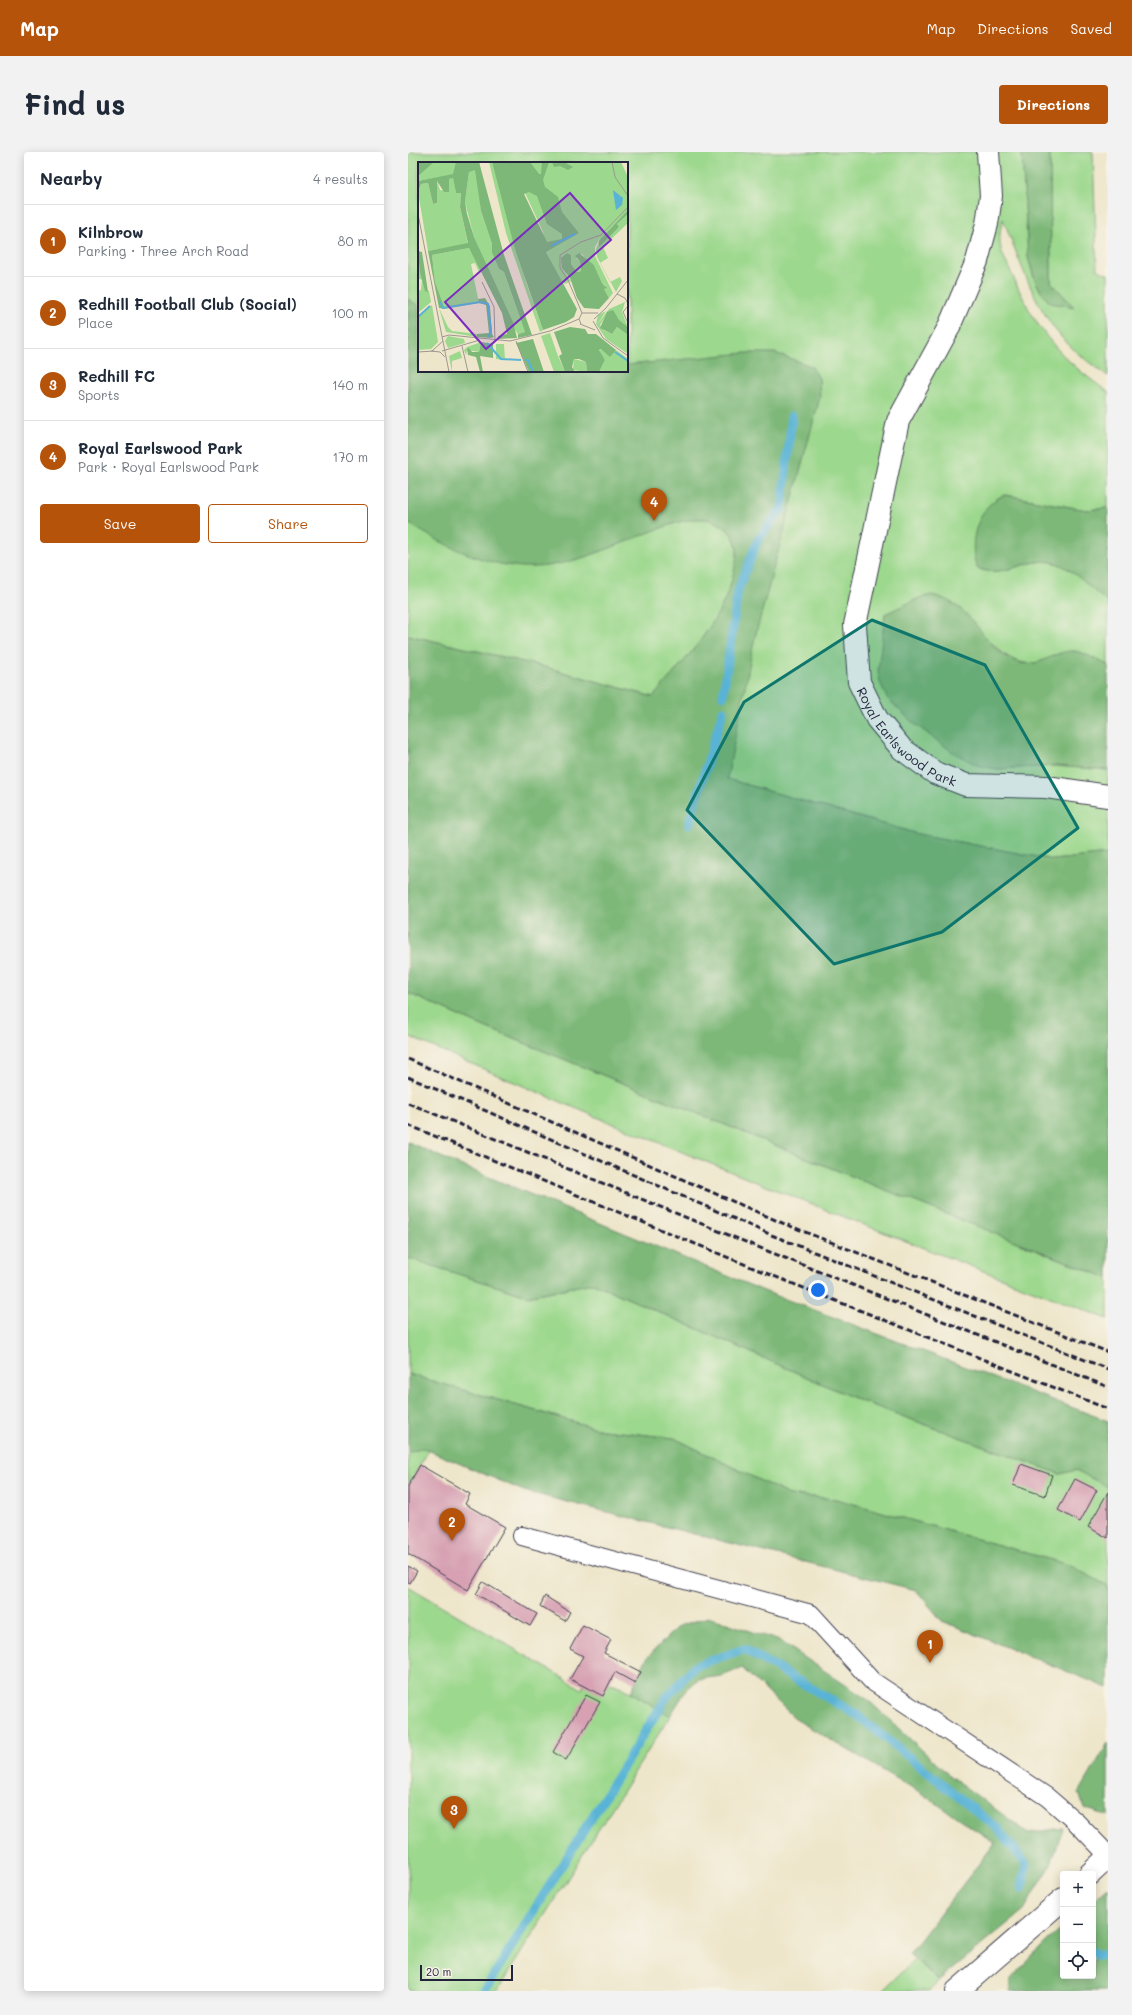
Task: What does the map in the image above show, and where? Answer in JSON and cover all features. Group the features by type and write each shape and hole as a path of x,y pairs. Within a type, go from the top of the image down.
{"street":[{"name":"Royal Earlswood Park","path":"988,152 991,196 987,224 977,261 948,329 898,421 855,625 859,682 877,719 902,749 935,773 966,785 1046,787 1108,796"},
{"path":"1093,1871 1108,1856"},
{"path":"957,1991 1060,1902"},
{"path":"975,1991 984,1968"}],"lane":[{"path":"522,1536 811,1614 872,1681 1047,1797 1076,1822 1108,1856"}],"highlighted area":[{"path":"872,620 985,665 1078,828 942,932 834,964 687,810 744,702"}],"green space":[{"path":"408,152 1022,152 1028,257 1034,278 1041,292 1073,307 1051,282 1050,152 1093,152 1097,270 1108,274 1108,376 1073,349 1063,339 1043,312 1028,282 1003,219 1000,244 1001,250 1023,298 1042,330 1063,356 1091,380 1108,392 1108,508 1086,510 1005,495 996,499 988,506 982,515 975,536 974,547 977,568 987,571 997,571 1036,562 1046,561 1056,563 1076,575 1108,602 1108,665 1075,651 1040,662 1022,663 1013,660 992,643 996,769 1056,766 1108,770 1108,854 1054,860 918,834 727,779 715,714 541,666 408,635"},
{"path":"1022,152 1050,152 1051,282 1074,307 1050,303 1041,292 1034,277 1028,257"},
{"path":"408,299 418,305 418,372 628,372 628,365 745,353 775,353 811,366 819,378 820,397 754,641 727,779 918,834 1054,860 1108,854 1108,1278 863,1181 480,1025 408,993 408,635 541,666 653,697 690,654 712,623 721,607 729,589 734,571 737,547 734,538 728,530 720,524 707,519 697,519 669,525 595,554 550,565 518,567 485,560 453,548 408,523"},
{"path":"1005,495 1086,510 1108,508 1108,602 1076,575 1056,563 1046,561 1036,562 997,571 987,571 977,568 973,547 977,525 988,507"},
{"path":"932,595 947,600 959,607 993,646 1015,661 1031,664 1059,654 1074,651 1087,655 1108,665 1108,770 1056,766 996,769 977,765 954,753 912,722 887,698 880,682 878,671 885,614 919,598"},
{"path":"408,993 480,1025 863,1181 1108,1278 1108,1319 844,1217 669,1147 494,1074 408,1036"},
{"path":"408,1142 450,1161 764,1291 1108,1421 1108,1487 1076,1470 1060,1474 861,1401 593,1283 527,1296 408,1258"},
{"path":"408,1258 527,1296 593,1283 861,1401 1060,1474 1076,1470 1108,1487 1108,1586 1069,1565 836,1499 789,1495 674,1438 602,1430 408,1374"},
{"path":"408,1374 602,1430 674,1438 789,1495 836,1499 1069,1565 1108,1586 1108,1688 942,1621 916,1590 524,1491 423,1448 408,1453"},
{"path":"423,1448 429,1450 408,1486 408,1453"},
{"path":"408,1586 582,1689 583,1686 609,1683 631,1692 670,1716 497,1991 408,1991"},
{"path":"709,1617 780,1641 868,1700 950,1776 1028,1833 1063,1828 1050,1867 1024,1910 939,1980 909,1954 995,1843 918,1791 797,1720 742,1668 722,1676 699,1679 687,1689 670,1716 631,1692 646,1659 678,1626"},
{"path":"1108,1743 1108,1816 1084,1808 1079,1793"},
{"path":"1108,1887 1108,1991 1010,1991 1010,1980 1044,1944 1060,1930 1060,1979 1096,1979 1096,1897"},
{"path":"915,1959 939,1980 930,1991 882,1991"}],"building":[{"path":"1021,1464 1052,1475 1045,1496 1013,1485"},
{"path":"420,1465 470,1494 465,1504 505,1527 468,1590 408,1554 408,1486"},
{"path":"1075,1479 1097,1490 1080,1522 1058,1510"},
{"path":"1108,1492 1108,1538 1088,1527"},
{"path":"408,1566 417,1571 410,1583 408,1582"},
{"path":"483,1582 537,1614 530,1626 476,1594"},
{"path":"545,1596 570,1612 565,1621 540,1606"},
{"path":"583,1625 611,1640 604,1653 641,1672 635,1683 615,1672 603,1696 570,1679 583,1656 570,1649"},
{"path":"586,1695 600,1702 566,1760 553,1752"}],"waterway":[{"path":"723,696 738,590 758,540 782,508 792,416"},
{"path":"689,824 723,711"},
{"path":"484,1991 666,1698 695,1666 744,1649 857,1715 998,1829 1026,1864 1022,1889"},
{"path":"1096,1954 1098,1955 1108,1953"}],"railway":[{"path":"408,1059 780,1222 1108,1352"},
{"path":"408,1077 774,1236 1108,1369"},
{"path":"408,1103 765,1250 1108,1387"},
{"path":"408,1125 756,1269 1108,1409"}],"place":[{"name":"Royal Earlswood Park","path":"654,521"},
{"name":"Redhill Football Club (Social)","path":"452,1541"},
{"name":"Kilnbrow","path":"930,1663"},
{"name":"Redhill FC","path":"454,1829"}]}
